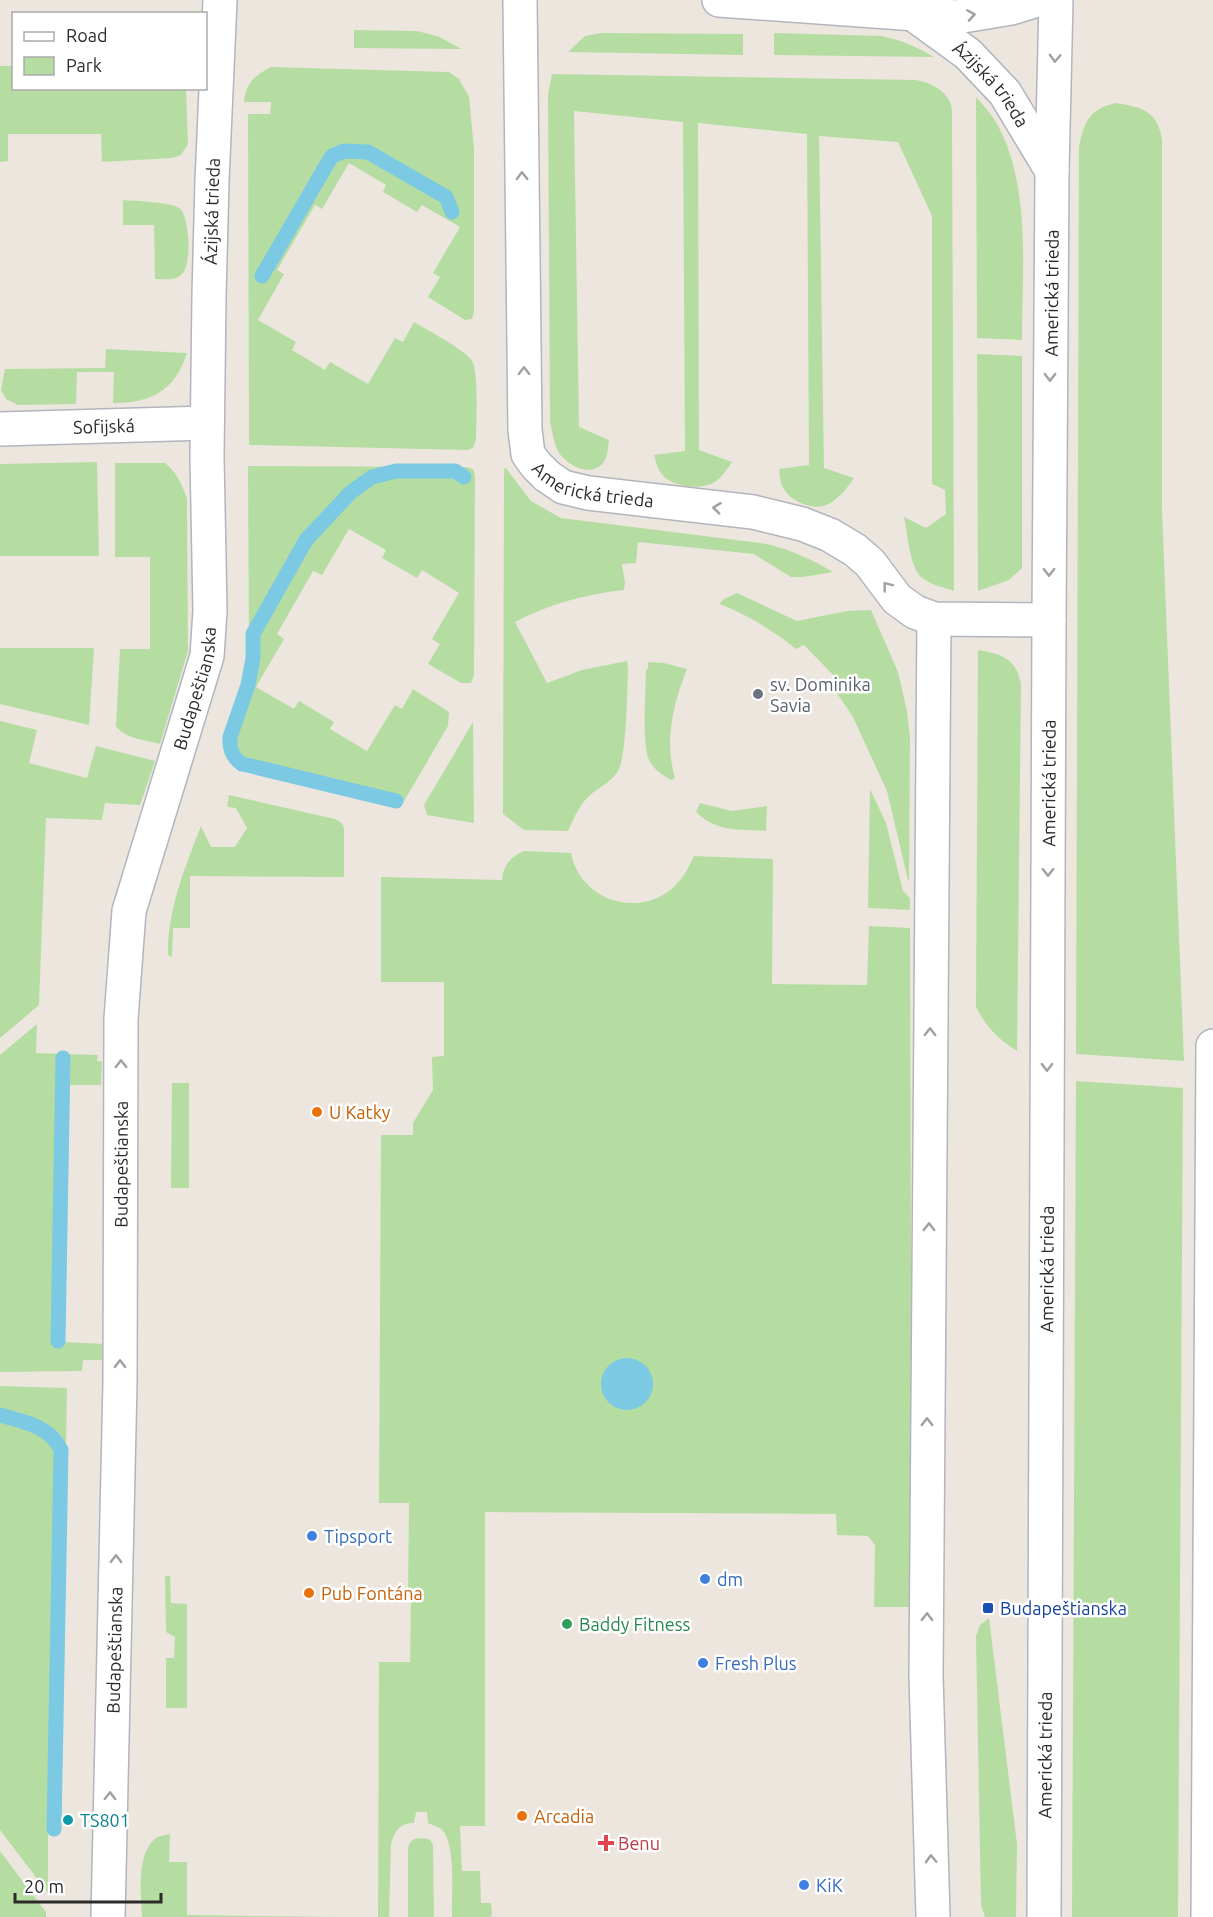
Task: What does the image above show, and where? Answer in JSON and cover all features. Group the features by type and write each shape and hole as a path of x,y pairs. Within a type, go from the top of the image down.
{"street":[{"name":"Ázijská trieda","path":"207,423 212,181 220,0"},
{"name":"Americká trieda","path":"520,0 525,430 528,454 536,465 563,487 588,493 753,512 802,524 830,535 855,550 870,563 897,599 915,612 934,619 1048,620"},
{"name":"Ázijská trieda","path":"718,0 957,17 1011,8 1037,0"},
{"name":"Americká trieda","path":"1044,1917 1048,620 1056,0"},
{"name":"Ázijská trieda","path":"913,14 968,54 1005,93 1052,171"},
{"name":"Sofijská","path":"0,429 207,423"},
{"name":"Budapeštianska","path":"108,1917 120,1382 121,1019 129,911 207,656 210,611 207,423"},
{"path":"933,1917 926,1640 934,619"},
{"path":"1208,1917 1213,1046"}],"green space":[{"path":"354,30 417,31 437,36 462,49 354,48"},
{"path":"601,33 743,34 743,55 568,52 585,36"},
{"path":"774,33 882,36 909,44 934,57 774,55"},
{"path":"0,66 12,66 12,90 186,90 188,144 181,155 172,158 102,162 101,134 8,134 8,161 0,162"},
{"path":"271,67 449,72 459,79 469,97 474,149 474,312 472,319 465,320 428,297 440,277 433,273 460,227 422,205 417,212 383,192 386,185 349,163 322,209 315,205 277,270 284,274 258,320 296,342 292,350 325,370 330,362 368,384 395,338 403,342 414,322 446,340 468,356 474,367 477,411 476,440 473,448 467,450 249,445 248,114 270,114 271,102 244,102 252,81"},
{"path":"552,74 916,80 926,82 944,93 951,104 952,114 954,591 928,582 920,576 911,556 904,517 926,528 946,514 945,490 932,484 932,216 898,142 819,136 824,468 854,478 832,502 819,507 805,505 792,498 781,484 779,469 809,465 807,134 698,123 699,450 732,462 713,483 693,487 665,478 658,469 654,455 685,451 683,122 574,111 579,427 609,440 607,455 603,463 592,470 580,469 559,453 554,442 550,421 548,95"},
{"path":"976,97 994,119 1006,143 1020,198 1023,256 1022,340 977,338"},
{"path":"1116,103 1134,106 1147,112 1157,123 1162,140 1162,510 1184,1061 1076,1054 1079,147 1089,118 1100,109"},
{"path":"123,200 168,204 183,212 186,220 188,251 185,269 177,278 155,279 154,225 123,225"},
{"path":"106,349 187,353 176,377 168,386 139,401 113,403 114,372 77,372 76,404 18,405 6,399 1,390 5,369 105,368"},
{"path":"977,354 1022,356 1022,568 1009,580 978,591"},
{"path":"97,462 99,556 0,556 0,464"},
{"path":"115,463 165,463 179,479 187,499 188,651 160,744 125,734 116,726 120,649 150,649 150,557 115,557"},
{"path":"248,466 466,467 473,469 475,475 474,675 471,683 461,683 428,664 440,644 432,639 459,593 422,570 417,578 382,558 386,550 349,529 322,575 313,571 277,634 284,639 256,687 294,709 299,701 334,722 330,729 367,751 395,705 402,709 413,689 449,712 448,726 400,808 240,770 225,755 224,743 243,682 249,651"},
{"path":"506,468 531,501 561,518 767,544 801,555 833,572 791,577 754,554 638,542 636,563 622,564 624,590 568,601 515,622 547,683 582,670 627,661 626,722 621,763 615,775 583,803 568,831 524,830 503,814 504,469"},
{"path":"737,593 797,621 847,611 871,610 898,672 907,711 910,738 909,880 887,791 852,715 831,685 835,677 804,645 796,649 759,624 719,604"},
{"path":"0,648 94,648 89,725 0,704"},
{"path":"978,650 1007,659 1016,669 1021,685 1017,1051 993,1032 976,1007"},
{"path":"648,662 664,663 687,669 674,709 670,736 675,778 671,780 654,767 647,754 645,717"},
{"path":"0,721 37,730 29,763 87,778 96,746 155,761 140,805 105,803 102,820 46,818 39,1005 0,1038"},
{"path":"473,722 474,823 427,815 424,805"},
{"path":"870,789 886,823 903,891 910,898 910,910 868,908"},
{"path":"229,795 335,819 342,823 344,877 190,876 190,928 173,928 172,957 168,955 170,922 183,873 201,826 211,847 235,847 247,828 236,808 227,807"},
{"path":"700,803 732,811 767,806 766,831 729,829 712,824 696,812"},
{"path":"524,851 571,853 584,881 595,891 622,902 637,903 652,900 675,886 683,877 694,856 773,859 772,984 867,985 869,926 910,928 912,1607 874,1607 875,1545 868,1536 837,1535 836,1514 485,1512 485,1826 460,1826 462,1871 480,1871 481,1903 491,1903 492,1915 490,1917 452,1917 451,1858 446,1836 441,1829 428,1823 427,1812 416,1812 414,1823 401,1826 392,1840 389,1917 378,1917 379,1662 410,1662 411,1595 408,1595 409,1503 379,1503 381,1135 413,1135 413,1123 433,1090 432,1057 444,1056 444,982 381,982 381,877 502,880 509,862"},
{"path":"37,1024 36,1053 98,1055 97,1061 102,1062 101,1085 66,1085 63,1342 106,1344 106,1360 83,1360 82,1371 0,1372 0,1055"},
{"path":"1076,1081 1183,1088 1178,1917 1072,1917"},
{"path":"172,1083 189,1083 189,1188 171,1188"},
{"path":"0,1386 67,1388 59,1834 48,1834 48,1893 0,1830"},
{"path":"165,1576 170,1576 171,1603 187,1604 187,1708 166,1708 166,1658 174,1658 175,1637 166,1632"},
{"path":"989,1618 1017,1844 1016,1917 985,1917 981,1905 976,1636 980,1625"},
{"path":"170,1834 169,1862 187,1862 187,1915 337,1917 142,1917 141,1875 145,1854 156,1838"},
{"path":"414,1839 429,1839 433,1844 434,1917 408,1917 409,1844"},
{"path":"0,1851 46,1912 46,1917 0,1917"}],"water":[{"path":"622,1358 632,1358 646,1365 653,1384 646,1403 632,1410 622,1410 612,1406 605,1399 601,1389 601,1379 605,1369 612,1362"}],"waterway":[{"path":"262,276 332,156 344,151 368,152 446,197 452,212"},
{"path":"242,764 232,752 230,737 248,685 253,658 253,634 306,540 351,492 372,477 396,471 455,471 464,477"},
{"path":"243,764 396,801"},
{"path":"58,1341 63,1058"},
{"path":"0,1415 43,1430 50,1435 61,1450 54,1829"}],"place":[{"name":"sv. Dominika Savia","path":"758,694"},
{"name":"U Katky","path":"317,1112"},
{"name":"Tipsport","path":"312,1536"},
{"name":"dm","path":"705,1579"},
{"name":"Pub Fontána","path":"309,1593"},
{"name":"Budapeštianska","path":"988,1608"},
{"name":"Baddy Fitness","path":"567,1624"},
{"name":"Fresh Plus","path":"703,1663"},
{"name":"Arcadia","path":"522,1816"},
{"name":"TS801","path":"68,1820"},
{"name":"Benu","path":"606,1843"},
{"name":"KiK","path":"804,1885"}]}
